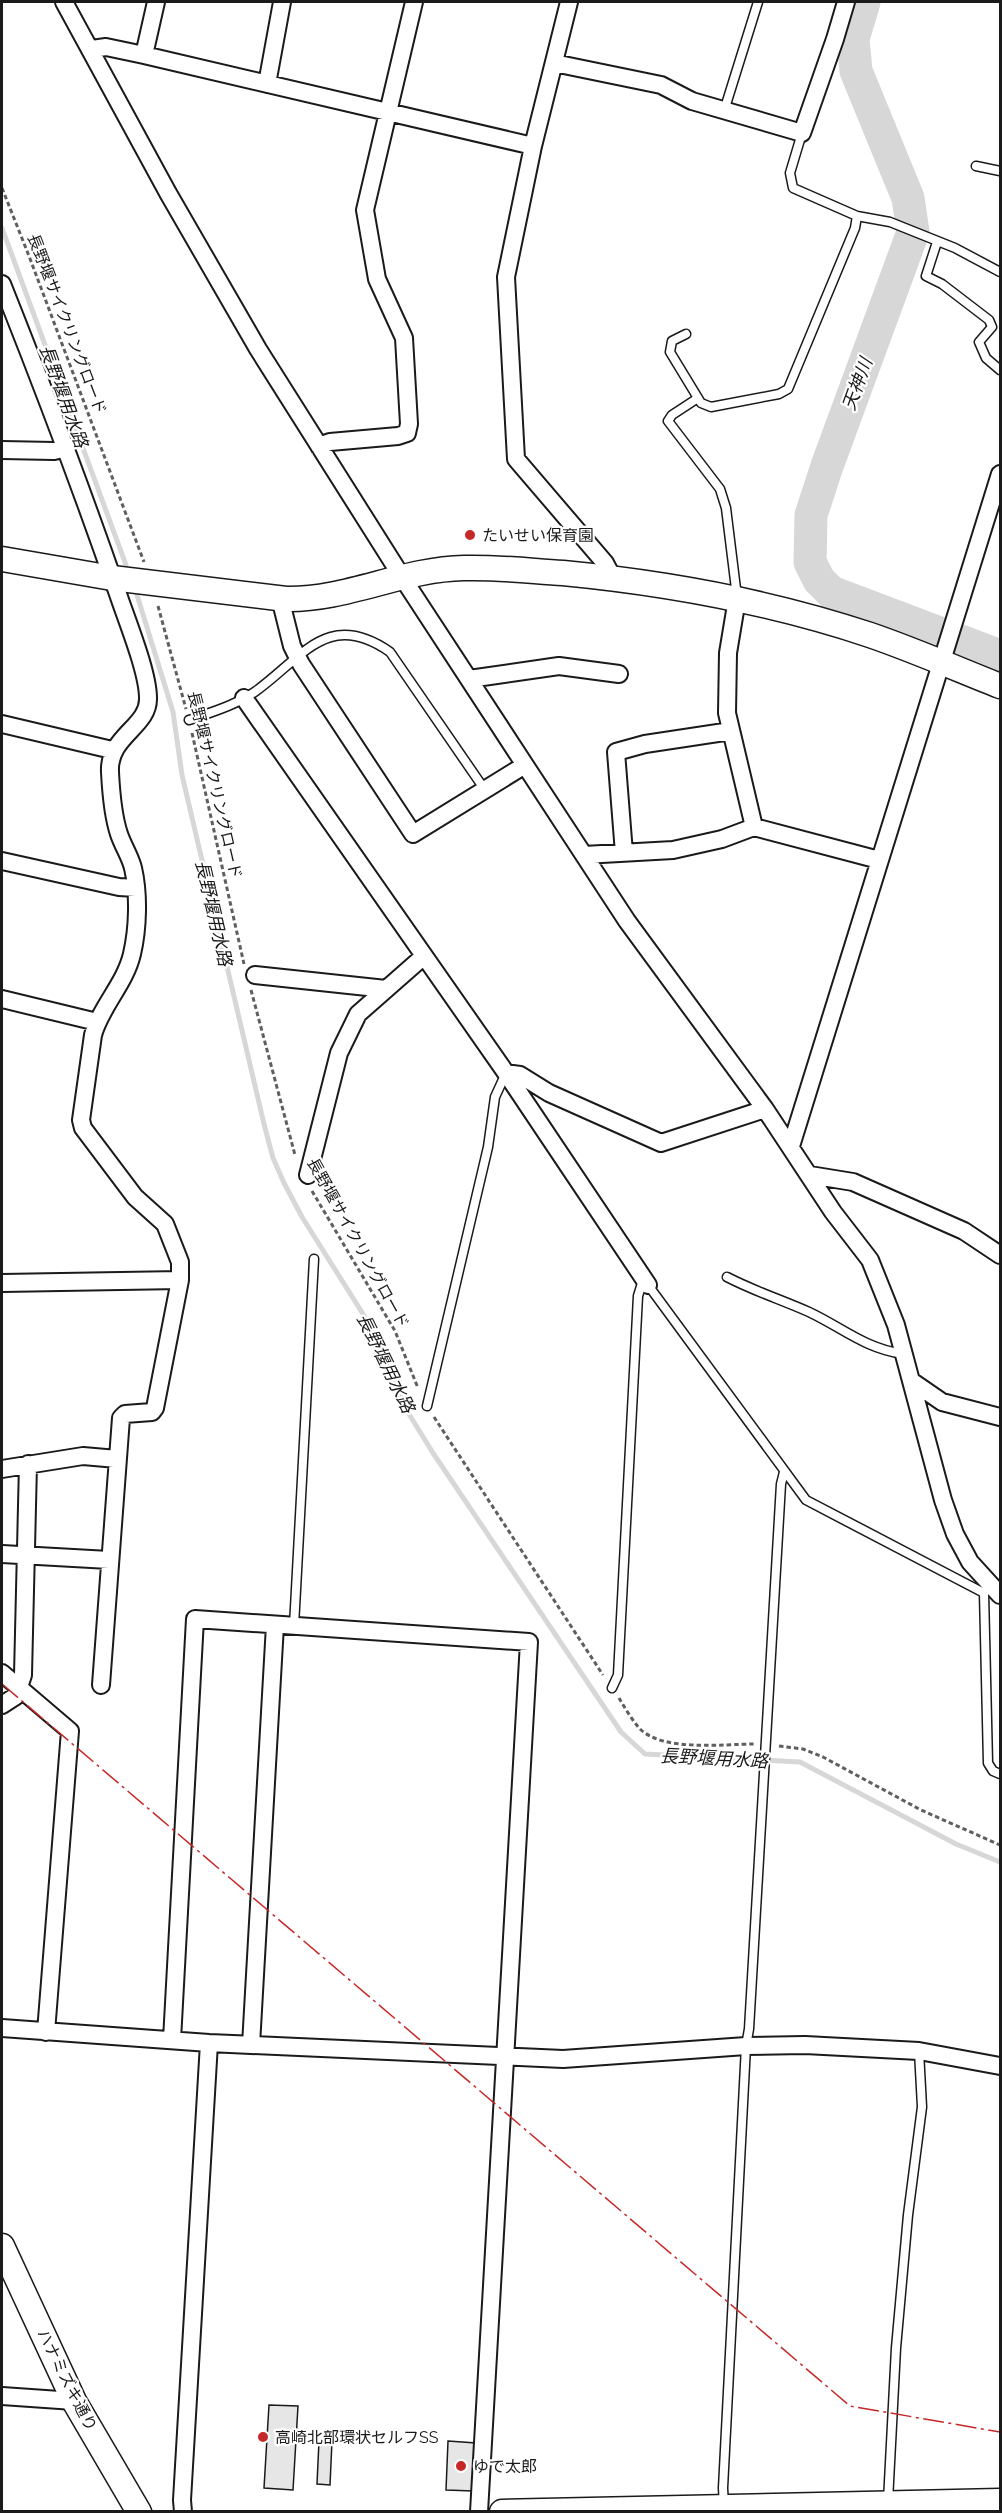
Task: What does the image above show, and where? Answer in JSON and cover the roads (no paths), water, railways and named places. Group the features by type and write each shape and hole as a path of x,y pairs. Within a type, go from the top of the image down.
{"street":[{"path":"64,2 92,49 168,193 258,349 402,577 627,921 765,1109 833,1212 870,1260 885,1294 913,1382 943,1500 955,1534 970,1562 992,1592"},
{"path":"144,55 156,2"},
{"path":"267,84 282,2"},
{"path":"319,446 330,442 398,436 406,433 409,424 404,338 377,279 365,210 414,2"},
{"path":"568,2 506,277 516,459 604,563 613,578"},
{"path":"554,63 662,85 692,101 802,134 846,2"},
{"path":"92,49 106,47 144,55 534,146"},
{"path":"2,284 8,317 66,447 137,650 148,699 142,717 112,750 110,770 117,826 132,865 136,888 132,952 120,985 97,1022 81,1120 83,1128 134,1196 165,1224 180,1262 180,1280 155,1408 152,1412 125,1414 121,1418 101,1685"},
{"path":"2,450 54,451 66,447"},
{"path":"791,1146 1000,474"},
{"path":"2,559 112,578 280,598 313,598 431,570 504,568 613,578 737,599 869,635 942,658 1000,686"},
{"path":"280,598 297,656 413,834 525,765"},
{"path":"737,599 728,653 727,713 754,827"},
{"path":"469,679 559,666 619,674"},
{"path":"244,699 506,1073 646,1281"},
{"path":"2,724 112,750"},
{"path":"624,853 616,752 645,744 731,730"},
{"path":"584,855 682,848 722,840 754,827 879,860"},
{"path":"2,861 119,887 136,888"},
{"path":"309,1180 339,1053 358,1014 424,956"},
{"path":"250,978 386,989"},
{"path":"2,999 97,1022"},
{"path":"506,1073 520,1075 549,1093 661,1143 765,1109"},
{"path":"810,1175 853,1182 964,1231 1000,1255"},
{"path":"2,1283 180,1280"},
{"path":"913,1382 942,1402 1000,1417"},
{"path":"2,1468 83,1456 117,1460"},
{"path":"2,1705 11,1701 20,1688 23,1675 28,1464"},
{"path":"2,1554 109,1560"},
{"path":"172,2040 195,1619 529,1642 479,2511"},
{"path":"251,2044 275,1625"},
{"path":"2,1673 70,1731 46,2032"},
{"path":"2,2028 209,2043 563,2059 746,2046 805,2045 919,2051 1000,2066"},
{"path":"183,2511 209,2043"},
{"name":"ハナミズキ通り","path":"2,2246 74,2400 139,2511"},
{"path":"2,2396 74,2400"},
{"path":"502,2511 724,2509 1000,2501"}],"lane":[{"path":"723,111 758,2"},
{"path":"802,134 790,173 794,188 857,216 890,222 955,248 1000,272"},
{"path":"976,166 1000,171"},
{"path":"686,334 672,341 670,352 701,403 711,407 779,394 788,389 855,228 857,216"},
{"path":"933,240 926,276 942,284 989,320 992,327 979,342 981,350 1000,370"},
{"path":"698,399 672,415 668,421 720,489 726,508 737,599"},
{"path":"189,720 244,699 297,656 330,636 345,635 367,639 390,652 485,790"},
{"path":"427,1406 488,1147 495,1096 506,1073"},
{"path":"294,1626 314,1259"},
{"path":"727,1277 761,1294 808,1312 865,1344 903,1354"},
{"path":"612,1688 618,1675 638,1296 646,1281 802,1495 818,1508 992,1592 988,1763 993,1771 1000,1774"},
{"path":"724,2509 723,2487 746,2046 749,2029 763,1768 761,1747 769,1693 781,1484 784,1472"},
{"path":"888,2504 896,2348 908,2215 922,2107 919,2051"}],"waterway":[{"name":"天神川","path":"864,2 853,39 856,71 908,198 913,232 811,515 810,562 819,580 831,592 1000,656"},
{"name":"長野堰用水路","path":"2,228 126,565"},
{"name":"長野堰用水路","path":"137,595 173,712 182,775 273,1158 302,1217 380,1341 404,1406 433,1453 621,1732 645,1754 800,1762 956,1844 1000,1862"}],"place":[{"name":"たいせい保育園","path":"470,535"},
{"name":"高崎北部環状セルフSS","path":"263,2437"},
{"name":"ゆで太郎","path":"461,2466"}]}
